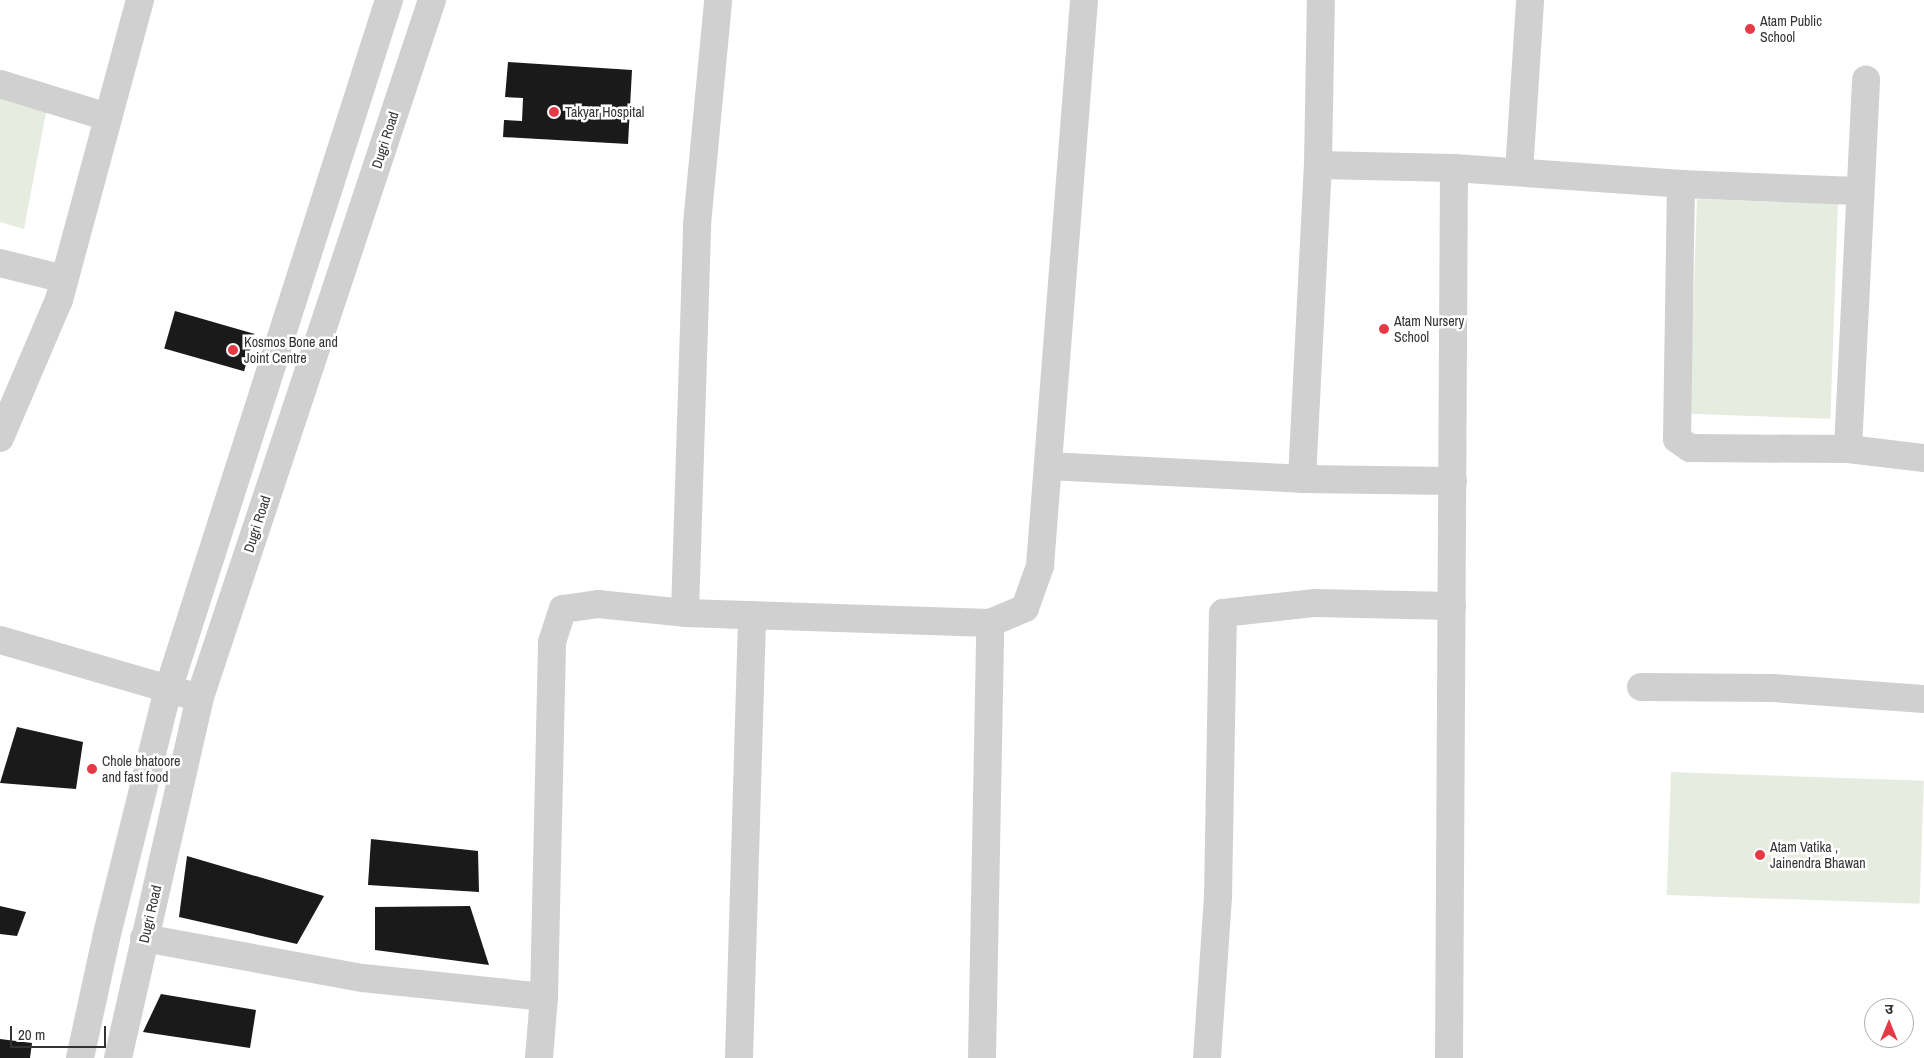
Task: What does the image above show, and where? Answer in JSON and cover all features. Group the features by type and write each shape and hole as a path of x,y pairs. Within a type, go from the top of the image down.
{"street":[{"path":"0,438 58,300 140,0"},
{"path":"80,1058 108,930 168,690 389,0"},
{"name":"Dugri Road","path":"118,1058 200,697 432,0"},
{"path":"685,613 697,224 718,0"},
{"path":"539,1058 544,997 552,642 563,609 598,604 685,613 990,623 1025,608 1040,566 1084,0"},
{"path":"1302,479 1318,165 1321,0"},
{"path":"1519,172 1530,0"},
{"path":"1848,449 1858,191 1866,79"},
{"path":"0,84 108,117"},
{"path":"1318,165 1454,168 1681,184 1858,191"},
{"path":"1449,1058 1454,168"},
{"path":"1681,184 1677,439 1690,448 1848,449 1924,458"},
{"path":"0,262 64,279"},
{"path":"1048,466 1302,479 1452,481"},
{"path":"1207,1058 1218,897 1223,613 1315,603 1452,606"},
{"path":"739,1058 752,615"},
{"path":"982,1058 990,623"},
{"path":"0,640 168,690 200,697"},
{"path":"1641,687 1773,688 1924,699"},
{"path":"144,938 364,978 544,997"}],"shaded area":[{"path":"0,95 47,107 24,229 0,222"},
{"path":"1697,199 1838,204 1830,419 1689,414"},
{"path":"1671,772 1924,781 1920,904 1667,895"}],"building":[{"path":"508,62 632,70 628,144 503,137 504,120 522,121 523,98 505,97"},
{"path":"175,311 255,334 244,371 164,348"},
{"path":"17,727 83,742 76,789 0,783"},
{"path":"371,839 478,851 479,892 368,885"},
{"path":"187,856 324,896 297,944 179,917"},
{"path":"0,906 26,912 17,936 0,934"},
{"path":"470,906 489,965 375,950 375,907"},
{"path":"161,994 256,1010 250,1048 143,1032"},
{"path":"0,1039 32,1043 30,1058 0,1058"}],"place":[{"name":"Atam Public School","path":"1750,29"},
{"name":"Takyar Hospital","path":"554,112"},
{"name":"Atam Nursery School","path":"1384,329"},
{"name":"Kosmos Bone and Joint Centre","path":"233,350"},
{"name":"Chole bhatoore and fast food","path":"92,769"},
{"name":"Atam Vatika , Jainendra Bhawan","path":"1760,855"}]}
